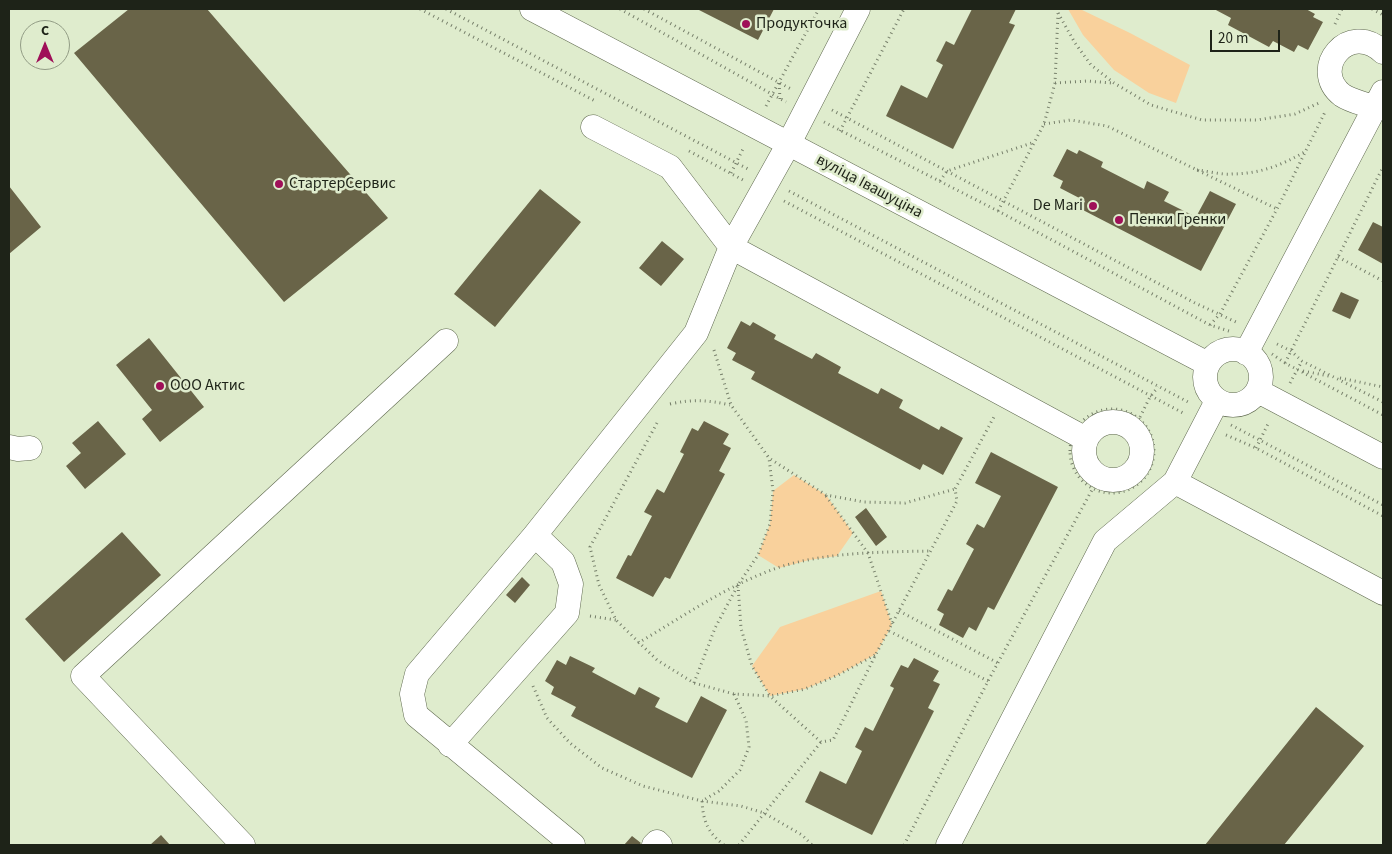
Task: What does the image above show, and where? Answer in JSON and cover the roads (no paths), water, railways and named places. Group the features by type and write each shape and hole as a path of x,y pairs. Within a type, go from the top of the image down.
{"street":[{"name":"вуліца Івашуціна","path":"532,9 1208,364"},
{"path":"573,845 416,715 412,694 417,674 535,535 696,333 731,247 770,189 788,145 858,9"},
{"path":"1211,413 1230,406 1241,405 1250,400 1258,391 1261,380 1260,369 1255,360 1252,342 1379,100 1343,96 1333,84 1330,69 1335,54 1347,44 1357,41 1367,41 1377,46 1383,52"},
{"path":"593,127 670,167 731,247 1080,436"},
{"path":"243,845 83,676 446,341"},
{"path":"948,845 1105,541 1175,482 1211,413 1211,395 1206,385 1204,374 1208,364 1215,356 1225,350 1236,349 1252,342"},
{"path":"1258,391 1383,457"},
{"path":"1175,482 1383,593"},
{"path":"450,745 566,613 571,584 563,562 535,535"},
{"path":"654,845 657,842 660,845"}],"place":[{"name":"Продукточка","path":"746,24"},
{"name":"СтартерСервис","path":"279,184"},
{"name":"De Mari","path":"1093,206"},
{"name":"Пенки Гренки","path":"1119,220"},
{"name":"ООО Актис","path":"160,386"}]}
